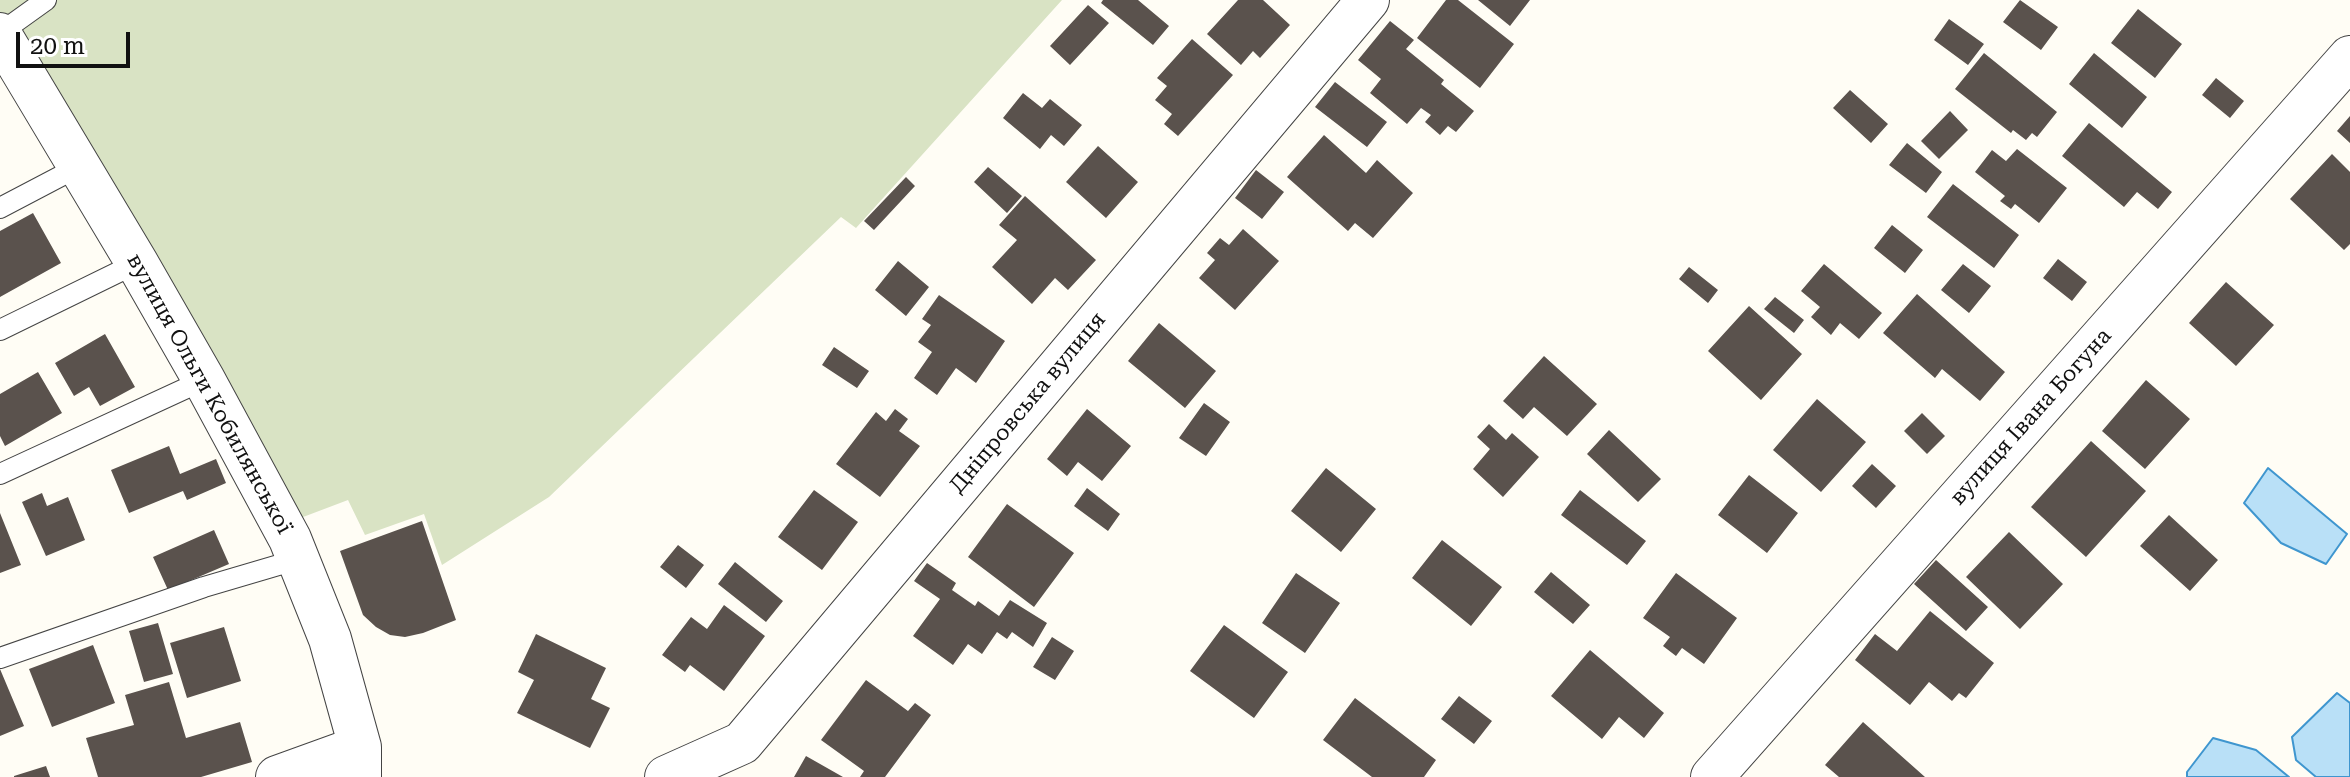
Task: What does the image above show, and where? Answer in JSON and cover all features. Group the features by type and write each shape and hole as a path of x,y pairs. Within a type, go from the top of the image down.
{"street":[{"name":"Дніпровська вулиця","path":"666,777 742,743 1368,0"},
{"name":"вулиця Ольги Кобилянської","path":"0,33 204,380 299,559 330,639 360,762"},
{"name":"вулиця Івана Богуна","path":"1712,777 2350,57"},
{"path":"277,777 360,762"}],"lane":[{"path":"0,33 46,0"},
{"path":"0,208 80,166"},
{"path":"0,330 137,263"},
{"path":"0,474 204,380"},
{"path":"0,658 204,587 299,559"}],"green space":[{"path":"0,0 1062,0 856,228 841,217 549,497 442,565 424,514 365,535 348,500 282,525 0,34"}],"water":[{"path":"2268,468 2347,534 2326,564 2281,543 2244,503"},
{"path":"2337,693 2350,703 2350,777 2316,777 2296,760 2292,737"},
{"path":"2213,738 2256,750 2289,777 2187,777 2187,772"}],"building":[{"path":"1103,0 1138,0 1169,26 1153,45 1101,3"},
{"path":"1238,0 1263,0 1290,25 1260,58 1253,51 1241,65 1207,34"},
{"path":"1446,0 1458,0 1514,44 1480,88 1417,38"},
{"path":"1478,0 1530,0 1510,26"},
{"path":"2020,0 2058,27 2041,50 2003,22"},
{"path":"1088,5 1109,23 1070,65 1050,46"},
{"path":"2138,9 2182,44 2155,78 2111,43"},
{"path":"1949,19 1984,44 1968,65 1934,40"},
{"path":"1390,21 1414,40 1406,49 1444,80 1441,84 1474,111 1456,132 1448,126 1440,135 1425,122 1431,115 1421,108 1407,124 1370,93 1381,79 1358,60"},
{"path":"1192,39 1233,75 1178,136 1164,124 1172,114 1155,100 1167,86 1157,78"},
{"path":"1984,53 2057,112 2037,137 2032,133 2026,140 2013,130 2011,133 1955,89"},
{"path":"2094,53 2147,97 2122,128 2069,84"},
{"path":"2216,78 2244,101 2230,118 2202,95"},
{"path":"1335,82 1387,122 1367,147 1315,107"},
{"path":"1850,90 1888,124 1871,143 1833,108"},
{"path":"1023,93 1042,108 1050,99 1082,125 1064,146 1051,135 1040,149 1003,118"},
{"path":"1950,111 1968,130 1939,159 1921,141"},
{"path":"2350,116 2350,143 2337,131"},
{"path":"2089,123 2172,192 2158,209 2137,192 2124,207 2062,156"},
{"path":"1324,135 1366,173 1377,160 1413,193 1373,238 1355,223 1348,231 1287,177"},
{"path":"1907,143 1942,172 1926,193 1889,165"},
{"path":"1098,146 1138,182 1106,218 1066,182"},
{"path":"2017,149 2067,188 2039,223 2015,204 2011,209 2000,201 2005,196 1975,172 1992,150 2006,161"},
{"path":"2332,154 2350,172 2350,244 2344,250 2290,199"},
{"path":"988,167 1022,196 1007,213 974,182"},
{"path":"1256,170 1284,192 1262,219 1235,198"},
{"path":"906,177 915,186 874,230 864,221"},
{"path":"1953,184 2019,235 1994,268 1927,217"},
{"path":"1025,196 1096,260 1068,290 1055,278 1032,304 992,267 1017,240 999,225"},
{"path":"33,213 61,263 0,297 0,231"},
{"path":"1892,225 1923,250 1905,273 1874,248"},
{"path":"1243,229 1279,261 1235,310 1199,278 1215,260 1207,253 1220,238 1229,245"},
{"path":"2058,259 2087,282 2072,301 2043,278"},
{"path":"898,261 929,287 906,316 875,290"},
{"path":"1824,264 1882,313 1859,339 1840,323 1831,335 1811,317 1820,307 1801,291"},
{"path":"1963,264 1991,286 1969,313 1941,290"},
{"path":"1689,267 1718,290 1708,303 1679,279"},
{"path":"2226,282 2274,325 2236,366 2189,323"},
{"path":"1917,294 2005,372 1980,401 1942,369 1935,378 1883,333"},
{"path":"939,295 1005,341 976,383 956,368 937,395 914,378 932,352 918,342 931,325 922,319"},
{"path":"1775,297 1804,320 1794,333 1764,309"},
{"path":"1749,306 1802,354 1761,400 1708,351"},
{"path":"1159,323 1216,371 1185,408 1128,361"},
{"path":"105,334 135,387 100,406 89,387 74,396 55,363"},
{"path":"834,347 869,371 857,388 822,365"},
{"path":"1544,356 1597,404 1567,436 1534,407 1523,419 1503,401"},
{"path":"38,372 62,413 5,446 0,436 0,394"},
{"path":"2146,380 2190,419 2145,469 2102,431"},
{"path":"1817,399 1866,442 1821,492 1773,450"},
{"path":"1204,403 1230,422 1206,456 1179,438"},
{"path":"895,409 908,419 899,431 920,446 880,497 836,464 876,412 886,421"},
{"path":"1087,409 1131,446 1102,481 1078,462 1067,476 1047,459"},
{"path":"1922,413 1945,436 1927,454 1904,431"},
{"path":"1489,424 1506,440 1512,433 1539,457 1503,497 1473,469 1490,449 1477,437"},
{"path":"1609,430 1661,479 1638,502 1587,454"},
{"path":"2091,441 2146,491 2086,557 2031,507"},
{"path":"169,446 180,474 216,459 226,483 187,500 183,491 129,513 111,470"},
{"path":"1872,464 1896,486 1876,508 1852,486"},
{"path":"1326,468 1376,509 1341,552 1291,511"},
{"path":"1749,475 1798,513 1767,553 1718,515"},
{"path":"1087,488 1120,514 1108,531 1074,506"},
{"path":"814,490 858,522 822,570 778,537"},
{"path":"1580,490 1646,541 1627,565 1561,515"},
{"path":"42,493 47,506 68,497 85,540 46,556 22,502"},
{"path":"1007,504 1074,553 1034,607 968,557"},
{"path":"0,513 21,565 0,573"},
{"path":"2169,515 2218,560 2190,591 2140,546"},
{"path":"422,521 456,620 423,633 405,637 390,635 363,615 340,551"},
{"path":"214,530 229,564 168,590 153,557"},
{"path":"2009,532 2063,584 2020,629 1966,577"},
{"path":"1442,540 1502,587 1471,626 1412,578"},
{"path":"678,545 704,565 686,588 660,567"},
{"path":"1936,560 1988,607 1966,631 1914,584"},
{"path":"735,562 783,601 766,622 718,584"},
{"path":"927,563 956,583 952,590 975,606 978,601 999,616 1010,600 1047,623 1033,647 1012,632 1007,639 997,632 982,654 968,644 953,665 913,636 940,599 914,581"},
{"path":"1551,572 1590,605 1573,624 1534,592"},
{"path":"1296,573 1340,603 1305,653 1262,623"},
{"path":"1676,573 1737,618 1704,664 1682,648 1676,656 1663,646 1670,637 1643,618"},
{"path":"724,605 765,636 724,691 690,665 685,672 662,655 691,617 707,629"},
{"path":"1930,611 1994,663 1966,698 1959,693 1952,701 1929,682 1910,705 1855,660 1875,634 1897,651"},
{"path":"158,623 173,674 144,682 129,631"},
{"path":"1224,625 1288,672 1254,718 1190,671"},
{"path":"224,627 241,681 187,698 170,643"},
{"path":"536,634 606,668 591,699 610,708 590,748 517,713 534,680 518,672"},
{"path":"1052,637 1074,651 1055,680 1033,667"},
{"path":"93,645 115,703 52,727 29,669"},
{"path":"1590,650 1664,713 1644,738 1619,717 1602,739 1551,696"},
{"path":"0,669 24,726 0,736"},
{"path":"866,680 908,711 915,703 931,715 885,777 860,777 864,771 821,740"},
{"path":"169,682 186,738 240,722 252,762 201,777 98,777 86,738 134,725 125,695"},
{"path":"1459,696 1492,721 1474,744 1441,719"},
{"path":"1355,698 1436,760 1424,777 1372,777 1323,740"},
{"path":"1863,722 1925,777 1839,777 1825,765"},
{"path":"806,756 843,777 794,777"},
{"path":"46,766 50,777 14,777 14,776"}]}
